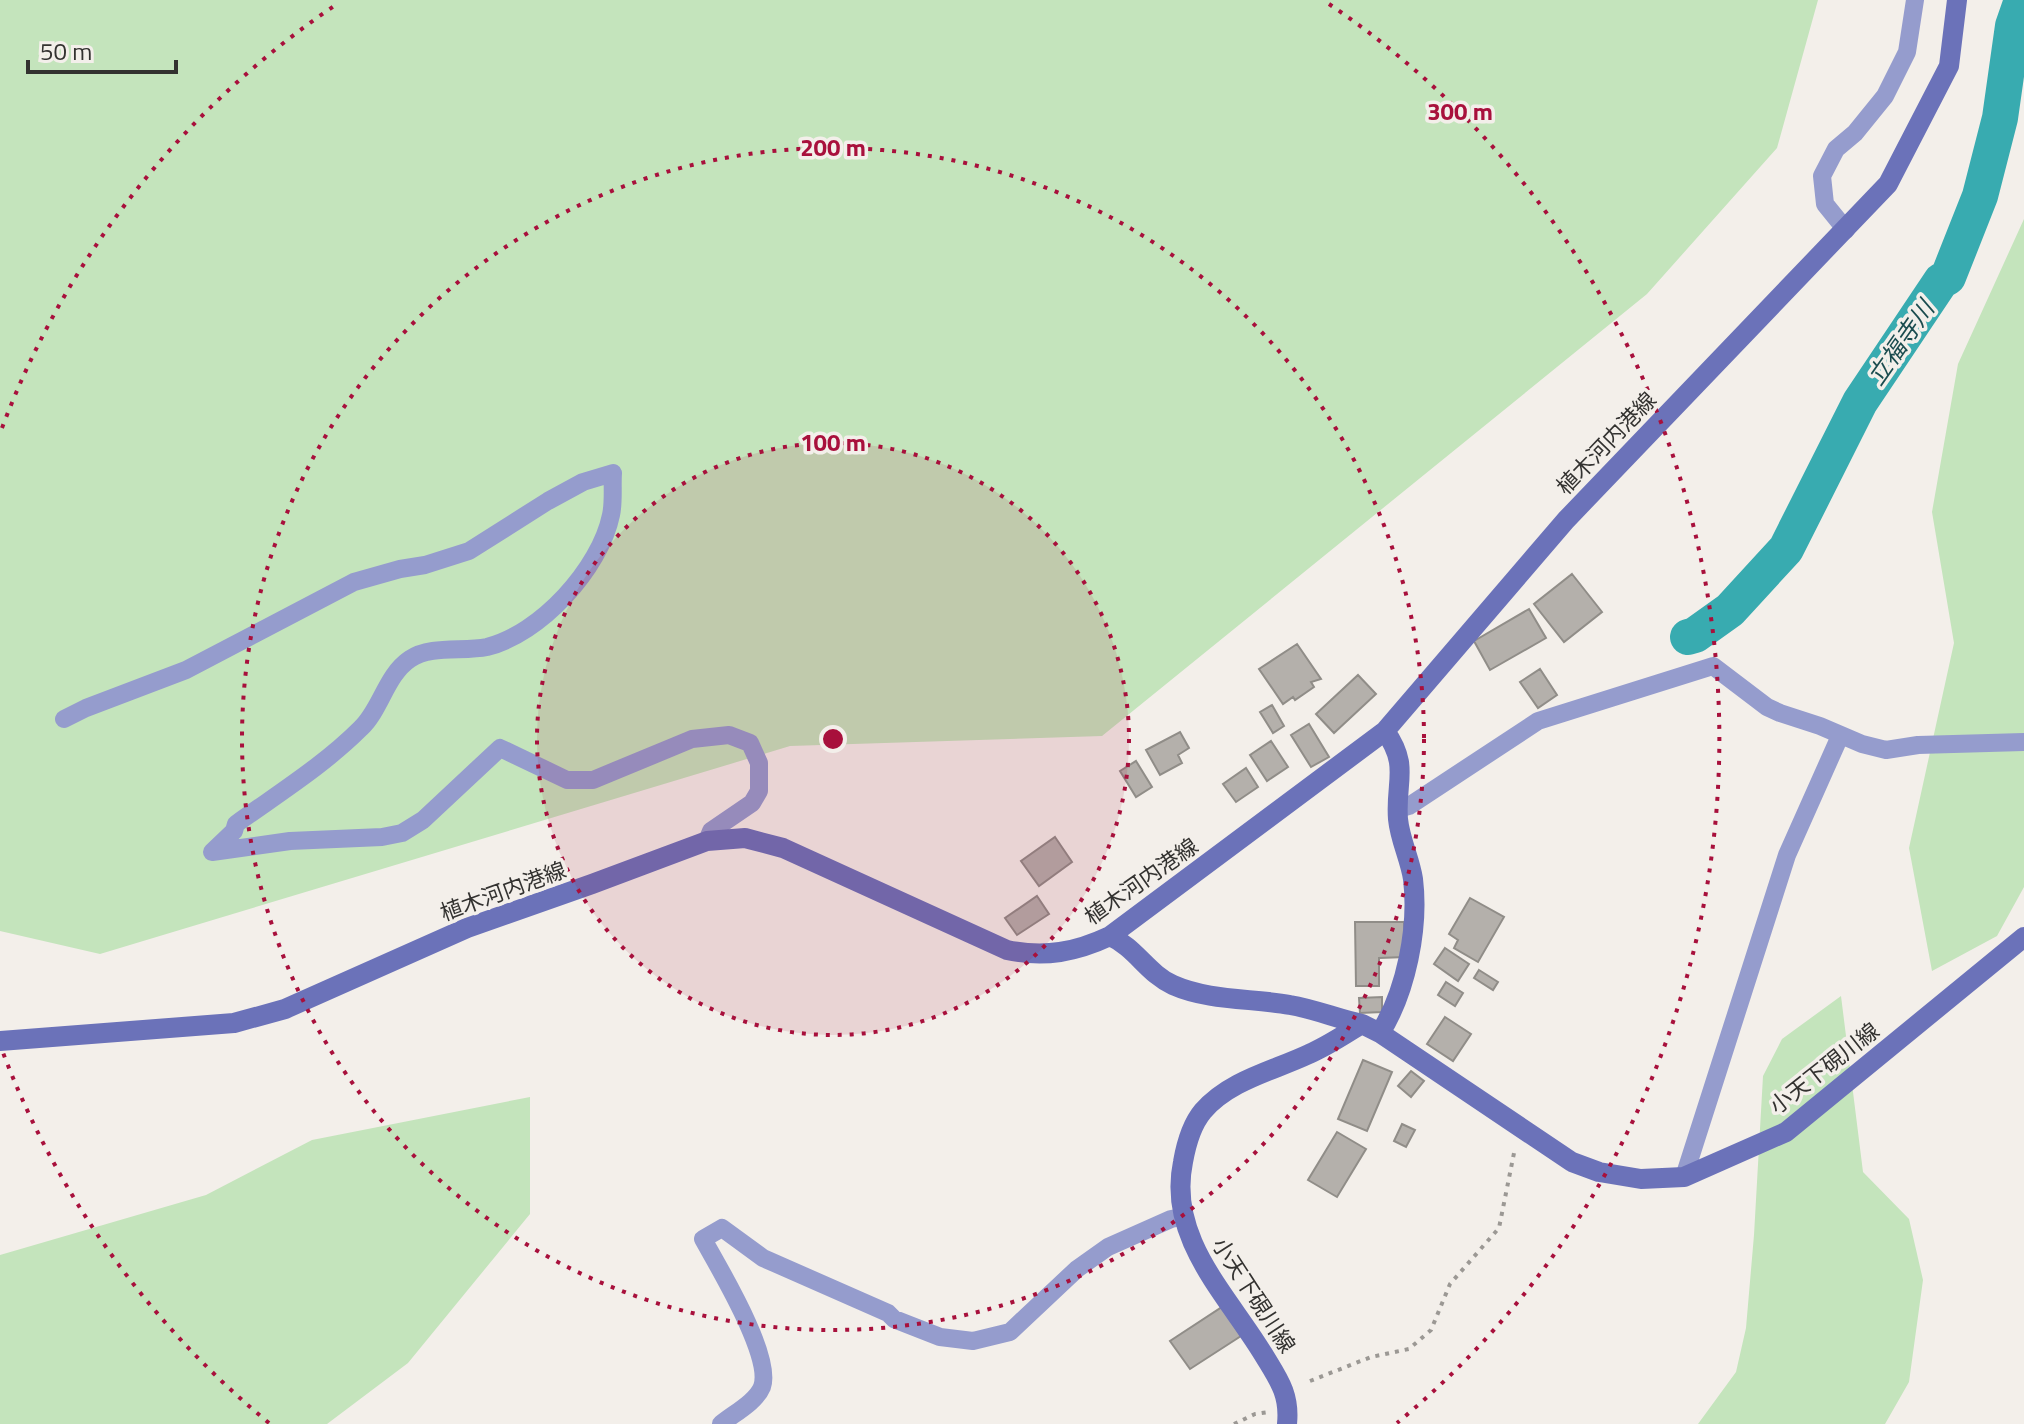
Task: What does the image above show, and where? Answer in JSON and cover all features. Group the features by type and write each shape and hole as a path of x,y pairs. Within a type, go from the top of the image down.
{"main road":[{"name":"植木河内港線","path":"0,1041 234,1023 285,1009 467,928 707,841 745,838 783,848 1007,950 1030,955 1069,952 1110,936 1385,731 1566,520 1888,184 1949,66 1957,0"},
{"path":"1110,936 1125,943 1158,977 1175,986 1220,996 1291,1005 1371,1029 1389,1019 1406,970 1416,920 1413,877 1398,821 1401,767 1395,745 1385,731"},
{"name":"小天下硯川線","path":"1288,1419 1285,1389 1194,1250 1182,1217 1179,1180 1186,1145 1202,1112 1234,1086 1371,1029 1572,1162 1599,1172 1641,1179 1684,1177 1786,1132 2024,937"}],"street":[{"path":"1846,230 1825,204 1822,176 1836,149 1855,133 1885,96 1907,52 1915,0"},
{"path":"64,719 186,670 354,582 469,551 560,494 583,482 613,473 611,515 606,529 594,556 559,604 517,634 487,647 441,650 412,658 397,670 364,726 327,759 236,824 234,831 212,852 290,841 382,837 402,833 423,820 500,748 567,780 593,780 692,739 729,735 750,743 759,763 759,791 752,803 711,831 707,841"},
{"path":"1399,809 1409,806 1538,721 1702,667 1713,666 1722,670 1767,707 1840,736 1886,750 1918,745 2024,742"},
{"path":"1684,1177 1787,855 1840,736"},
{"path":"721,1424 755,1396 763,1385 761,1357 748,1324 703,1239 722,1228 763,1258 888,1313 894,1319 940,1337 973,1341 1010,1332 1077,1269 1108,1247 1182,1217"}],"path":[{"path":"1310,1381 1371,1357 1409,1349 1431,1330 1450,1284 1499,1228 1521,1130"},
{"path":"1234,1424 1255,1414 1288,1419"}],"green space":[{"path":"0,0 1818,0 1777,148 1647,294 1102,736 790,746 100,954 0,931"},
{"path":"2024,219 2024,887 1997,936 1932,971 1909,848 1954,643 1932,512 1958,364"},
{"path":"1841,996 1863,1172 1909,1219 1923,1280 1909,1382 1885,1424 1698,1424 1736,1372 1746,1328 1763,1076 1782,1039"},
{"path":"530,1097 530,1214 408,1363 327,1424 0,1424 0,1255 206,1195 312,1140"}],"building":[{"path":"1572,574 1602,612 1564,642 1534,604"},
{"path":"1529,609 1546,638 1490,670 1474,641"},
{"path":"1297,644 1321,679 1311,682 1314,687 1295,700 1293,697 1283,704 1259,669"},
{"path":"1540,669 1557,695 1538,708 1520,682"},
{"path":"1358,675 1376,694 1334,733 1316,714"},
{"path":"1272,705 1284,726 1273,733 1260,712"},
{"path":"1309,724 1329,757 1311,767 1291,735"},
{"path":"1180,732 1189,748 1178,755 1182,763 1160,775 1146,750"},
{"path":"1271,741 1288,767 1267,781 1250,755"},
{"path":"1136,761 1152,787 1136,797 1120,771"},
{"path":"1246,768 1258,787 1236,802 1223,784"},
{"path":"1055,837 1072,862 1039,886 1021,861"},
{"path":"1037,896 1049,914 1017,935 1005,918"},
{"path":"1470,898 1504,917 1478,962 1454,948 1458,940 1449,934"},
{"path":"1355,922 1404,922 1405,957 1379,958 1379,986 1356,986"},
{"path":"1445,948 1469,964 1458,981 1434,964"},
{"path":"1479,970 1498,982 1493,990 1474,978"},
{"path":"1446,982 1463,993 1455,1006 1438,995"},
{"path":"1382,997 1382,1012 1360,1013 1359,998"},
{"path":"1445,1017 1471,1034 1453,1061 1427,1044"},
{"path":"1363,1060 1392,1072 1367,1131 1338,1119"},
{"path":"1411,1071 1424,1081 1411,1097 1398,1086"},
{"path":"1402,1124 1415,1130 1406,1147 1394,1141"},
{"path":"1337,1132 1366,1149 1337,1197 1308,1180"},
{"path":"1222,1307 1241,1336 1190,1369 1170,1341"}],"waterway":[{"name":"立福寺川","path":"1688,637 1730,610 1786,549 1860,402 1941,281 1948,277 1980,196 2000,118 2013,26 2022,0"}]}
